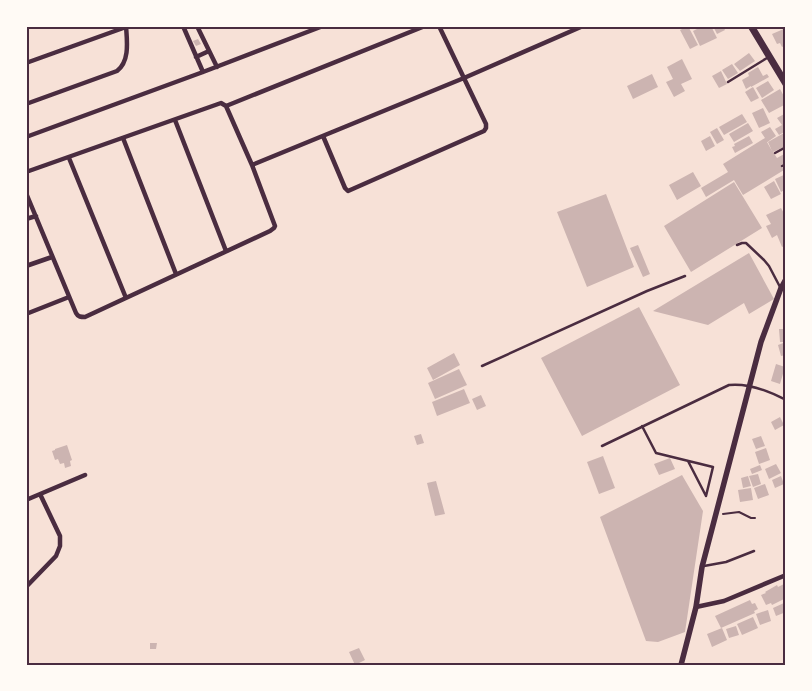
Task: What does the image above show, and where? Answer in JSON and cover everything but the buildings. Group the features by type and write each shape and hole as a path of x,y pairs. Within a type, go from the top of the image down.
{"main road":[{"path":"755,28 769,57 786,84"}],"street":[{"path":"26,62 126,26 127,44 124,64 117,71 26,104"},
{"path":"184,26 202,72"},
{"path":"26,136 324,26"},
{"path":"226,106 425,26"},
{"path":"323,136 347,191 484,131 486,124 439,26"},
{"path":"252,165 464,78 583,26"},
{"path":"187,36 198,28 217,67"},
{"path":"196,56 209,51"},
{"path":"26,172 224,103 252,165 276,226 270,231 83,317 78,316 69,297 26,193"},
{"path":"175,120 226,251"},
{"path":"123,138 176,274"},
{"path":"69,158 126,298"},
{"path":"26,219 36,216"},
{"path":"26,266 52,257"},
{"path":"681,665 696,607 702,567 750,387 760,342 786,279"},
{"path":"26,314 69,297"},
{"path":"26,500 85,475"},
{"path":"26,587 56,556 60,546 60,536 40,494"},
{"path":"696,607 724,601 786,575"}],"lane":[{"path":"728,82 769,57"},
{"path":"775,153 786,147"},
{"path":"737,245 746,243 764,260 781,288"},
{"path":"482,366 647,291 685,276"},
{"path":"602,446 729,385 739,384 774,394 786,400"},
{"path":"642,426 656,452 713,468 706,496 688,461"},
{"path":"702,567 726,562 754,551"}],"path":[{"path":"716,514 739,512 755,518"}]}
